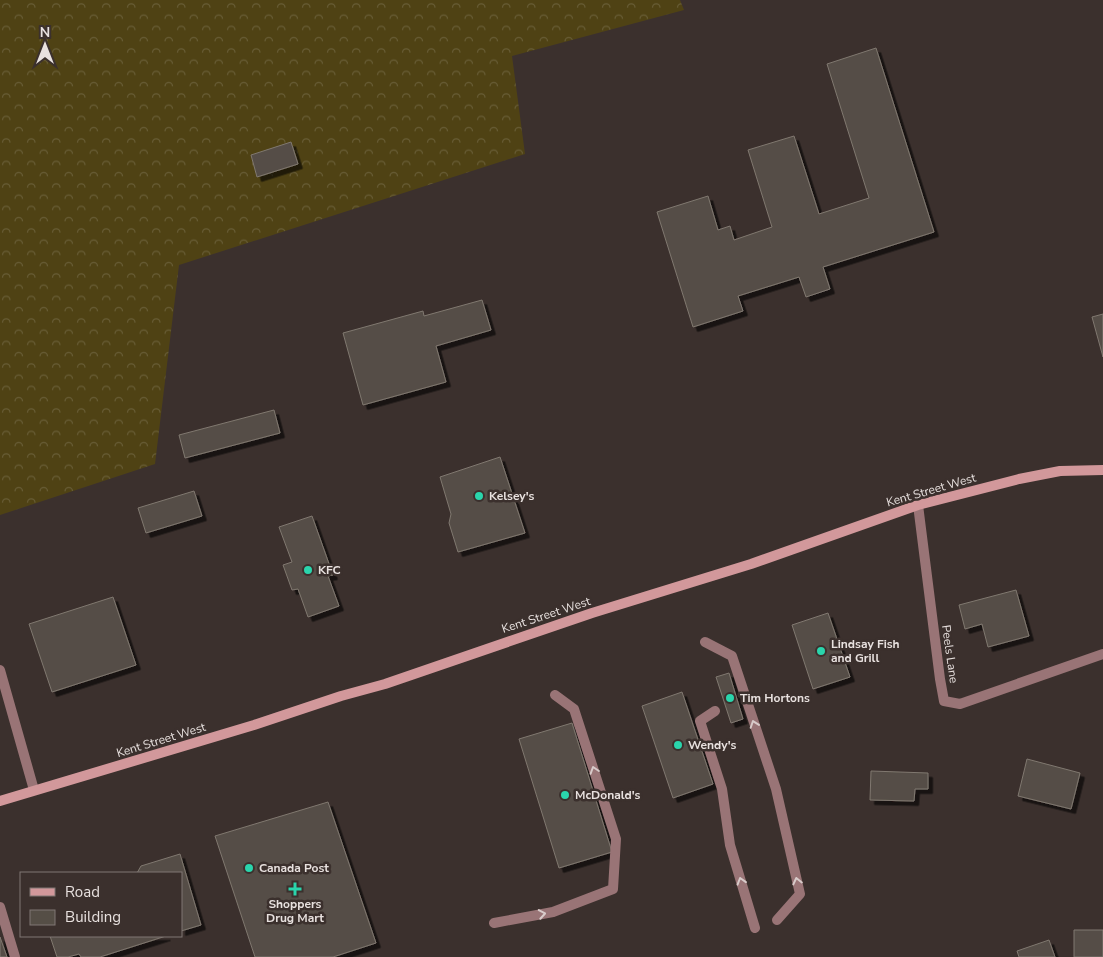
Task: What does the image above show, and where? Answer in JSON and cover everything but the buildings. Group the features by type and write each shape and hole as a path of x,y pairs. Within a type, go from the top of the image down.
{"main road":[{"name":"Kent Street West","path":"0,801 385,684 592,613 751,564 918,505 1060,471 1103,470"}],"street":[{"name":"Peels Lane","path":"918,505 944,701 960,704 1103,654"},
{"path":"705,642 732,656 776,790 800,894 777,920"},
{"path":"0,670 4,694 34,790"},
{"path":"494,923 553,912 613,889 616,839 574,709 555,695"},
{"path":"715,711 700,721 722,789 730,845 755,928"},
{"path":"0,907 15,957"}],"green space":[{"path":"0,0 680,0 684,10 512,56 525,154 179,265 155,464 0,515"}],"place":[{"name":"Kelsey's","path":"479,496"},
{"name":"KFC","path":"308,570"},
{"name":"Lindsay Fish and Grill","path":"821,651"},
{"name":"Tim Hortons","path":"730,698"},
{"name":"Wendy's","path":"678,745"},
{"name":"McDonald's","path":"565,795"},
{"name":"Canada Post","path":"249,868"},
{"name":"Shoppers Drug Mart","path":"295,889"}]}
